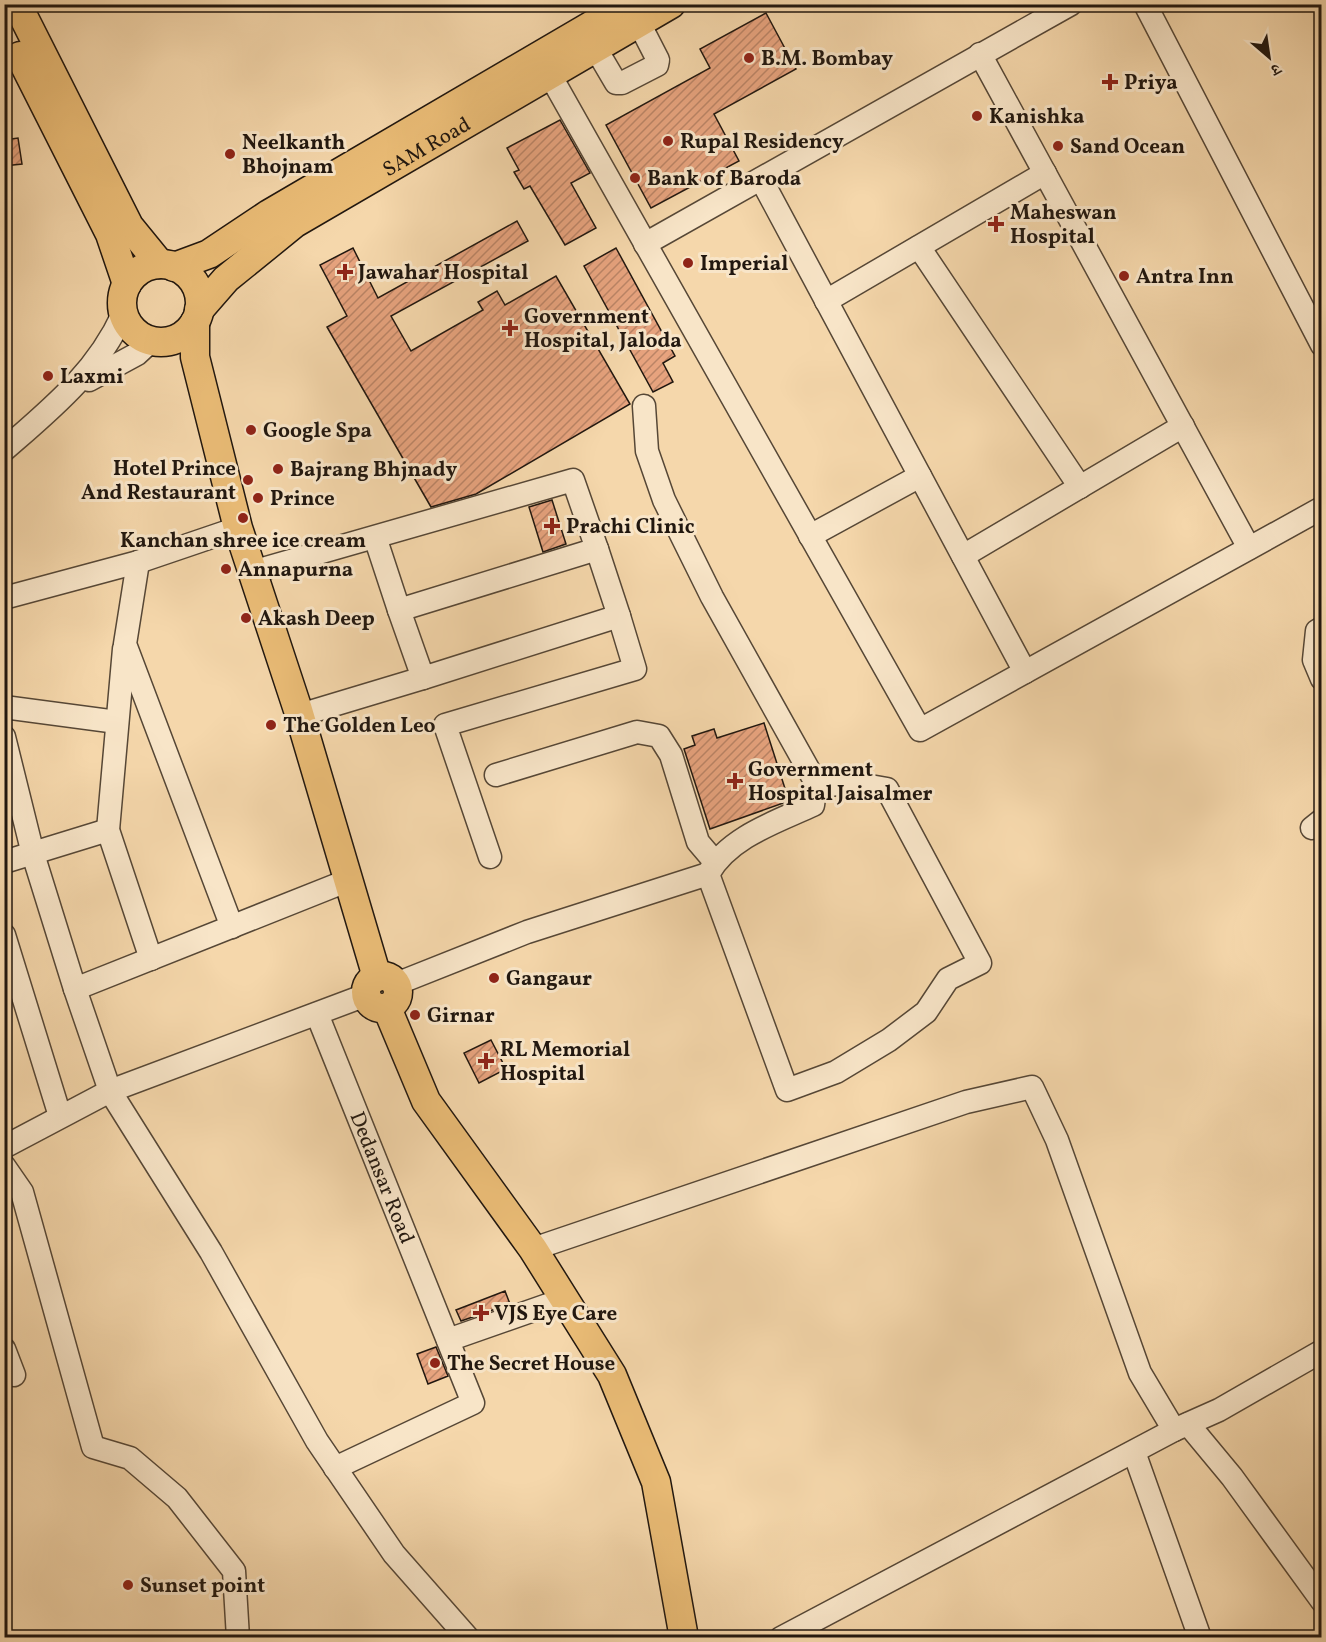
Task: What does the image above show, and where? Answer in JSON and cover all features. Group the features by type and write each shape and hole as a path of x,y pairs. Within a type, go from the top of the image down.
{"main road":[{"path":"17,4 129,226 167,266 184,272 197,289 195,357 238,528 300,715 382,991 426,1101 533,1249 612,1375 656,1482 684,1638"},
{"name":"SAM Road","path":"197,316 226,279 296,223 596,48 634,14 671,4"},
{"path":"195,357 187,348 178,344 151,341 139,336 129,327 123,314 122,302 126,285 139,271 167,266 208,254 269,214 634,14"},
{"path":"4,24 110,234 126,285"},
{"path":"151,341 177,339 197,316"}],"street":[{"path":"645,244 1071,4"},
{"path":"1145,4 1322,345"},
{"path":"596,48 616,83 622,83 657,64 658,60 634,14"},
{"path":"980,54 1249,548"},
{"path":"550,75 920,730 1322,508"},
{"path":"826,301 1045,173"},
{"path":"761,179 1025,672"},
{"path":"919,247 1080,487"},
{"path":"4,450 67,395 98,360 123,314"},
{"path":"67,395 108,368 137,354 151,341"},
{"path":"4,1147 110,1091 382,991 527,932 711,868 750,834 813,805 816,788 814,779 712,597 664,500 647,451 644,406"},
{"path":"963,556 1183,426"},
{"path":"810,536 920,476"},
{"path":"252,572 573,480 636,669 445,725 490,856"},
{"path":"4,598 138,562 238,528"},
{"path":"375,537 423,678"},
{"path":"399,610 597,549"},
{"path":"138,562 125,644 108,830 151,959"},
{"path":"300,715 620,616"},
{"path":"1322,628 1317,631 1314,660 1322,679"},
{"path":"125,644 232,927"},
{"path":"4,707 117,723"},
{"path":"496,775 637,732 659,736 671,755 698,842 711,868 787,1090 836,1072 889,1040 926,1012 948,979 980,963 887,789 847,782 816,788"},
{"path":"4,737 33,854 110,1091 211,1252 316,1441 394,1554 468,1638"},
{"path":"4,862 108,830"},
{"path":"75,989 349,880"},
{"path":"4,935 60,1116"},
{"name":"Dedansar Road","path":"318,1014 473,1403 335,1468"},
{"path":"533,1249 966,1102 1032,1087 1057,1140 1140,1373 1181,1427 1232,1477 1322,1601"},
{"path":"4,1166 22,1192 93,1447 130,1458 177,1498 234,1571 238,1638"},
{"path":"448,1340 565,1299"},
{"path":"4,1348 14,1375"},
{"path":"781,1638 1181,1427 1218,1410 1322,1351"},
{"path":"1134,1452 1200,1638"}],"building":[{"path":"766,13 796,69 714,114 739,161 651,208 606,125 710,68 700,49"},
{"path":"560,120 590,173 571,183 596,228 565,245 530,186 524,189 514,172 519,170 507,148"},
{"path":"18,138 22,164 4,166 4,140"},
{"path":"517,221 528,241 391,316 411,351 483,310 478,302 497,291 505,305 556,276 630,404 476,494 431,507 327,327 347,316 320,265 353,248 378,298"},
{"path":"616,248 675,356 663,363 673,382 653,392 584,266"},
{"path":"552,500 566,544 543,552 529,507"},
{"path":"764,723 789,801 710,829 684,749 695,745 692,736 714,729 717,738"},
{"path":"491,1040 506,1069 479,1083 464,1053"},
{"path":"505,1291 510,1304 461,1321 456,1310"},
{"path":"436,1347 448,1376 428,1384 417,1354"}],"place":[{"name":"B.M. Bombay","path":"749,58"},
{"name":"Priya","path":"1110,82"},
{"name":"Kanishka","path":"977,116"},
{"name":"Rupal Residency","path":"668,141"},
{"name":"Sand Ocean","path":"1058,146"},
{"name":"Neelkanth Bhojnam","path":"230,154"},
{"name":"Bank of Baroda","path":"635,178"},
{"name":"Maheswan Hospital","path":"996,224"},
{"name":"Imperial","path":"688,263"},
{"name":"Jawahar Hospital","path":"345,272"},
{"name":"Antra Inn","path":"1124,276"},
{"name":"Government Hospital, Jaloda","path":"510,328"},
{"name":"Laxmi","path":"48,376"},
{"name":"Google Spa","path":"251,430"},
{"name":"Bajrang Bhjnady","path":"278,469"},
{"name":"Hotel Prince And Restaurant","path":"248,480"},
{"name":"Prince","path":"258,498"},
{"name":"Kanchan shree ice cream","path":"243,518"},
{"name":"Prachi Clinic","path":"552,526"},
{"name":"Annapurna","path":"226,569"},
{"name":"Akash Deep","path":"246,618"},
{"name":"The Golden Leo","path":"271,725"},
{"name":"Government Hospital Jaisalmer","path":"735,781"},
{"name":"Gangaur","path":"494,978"},
{"name":"Girnar","path":"415,1015"},
{"name":"RL Memorial Hospital","path":"486,1061"},
{"name":"VJS Eye Care","path":"481,1313"},
{"name":"The Secret House","path":"435,1363"},
{"name":"Sunset point","path":"128,1585"}]}
